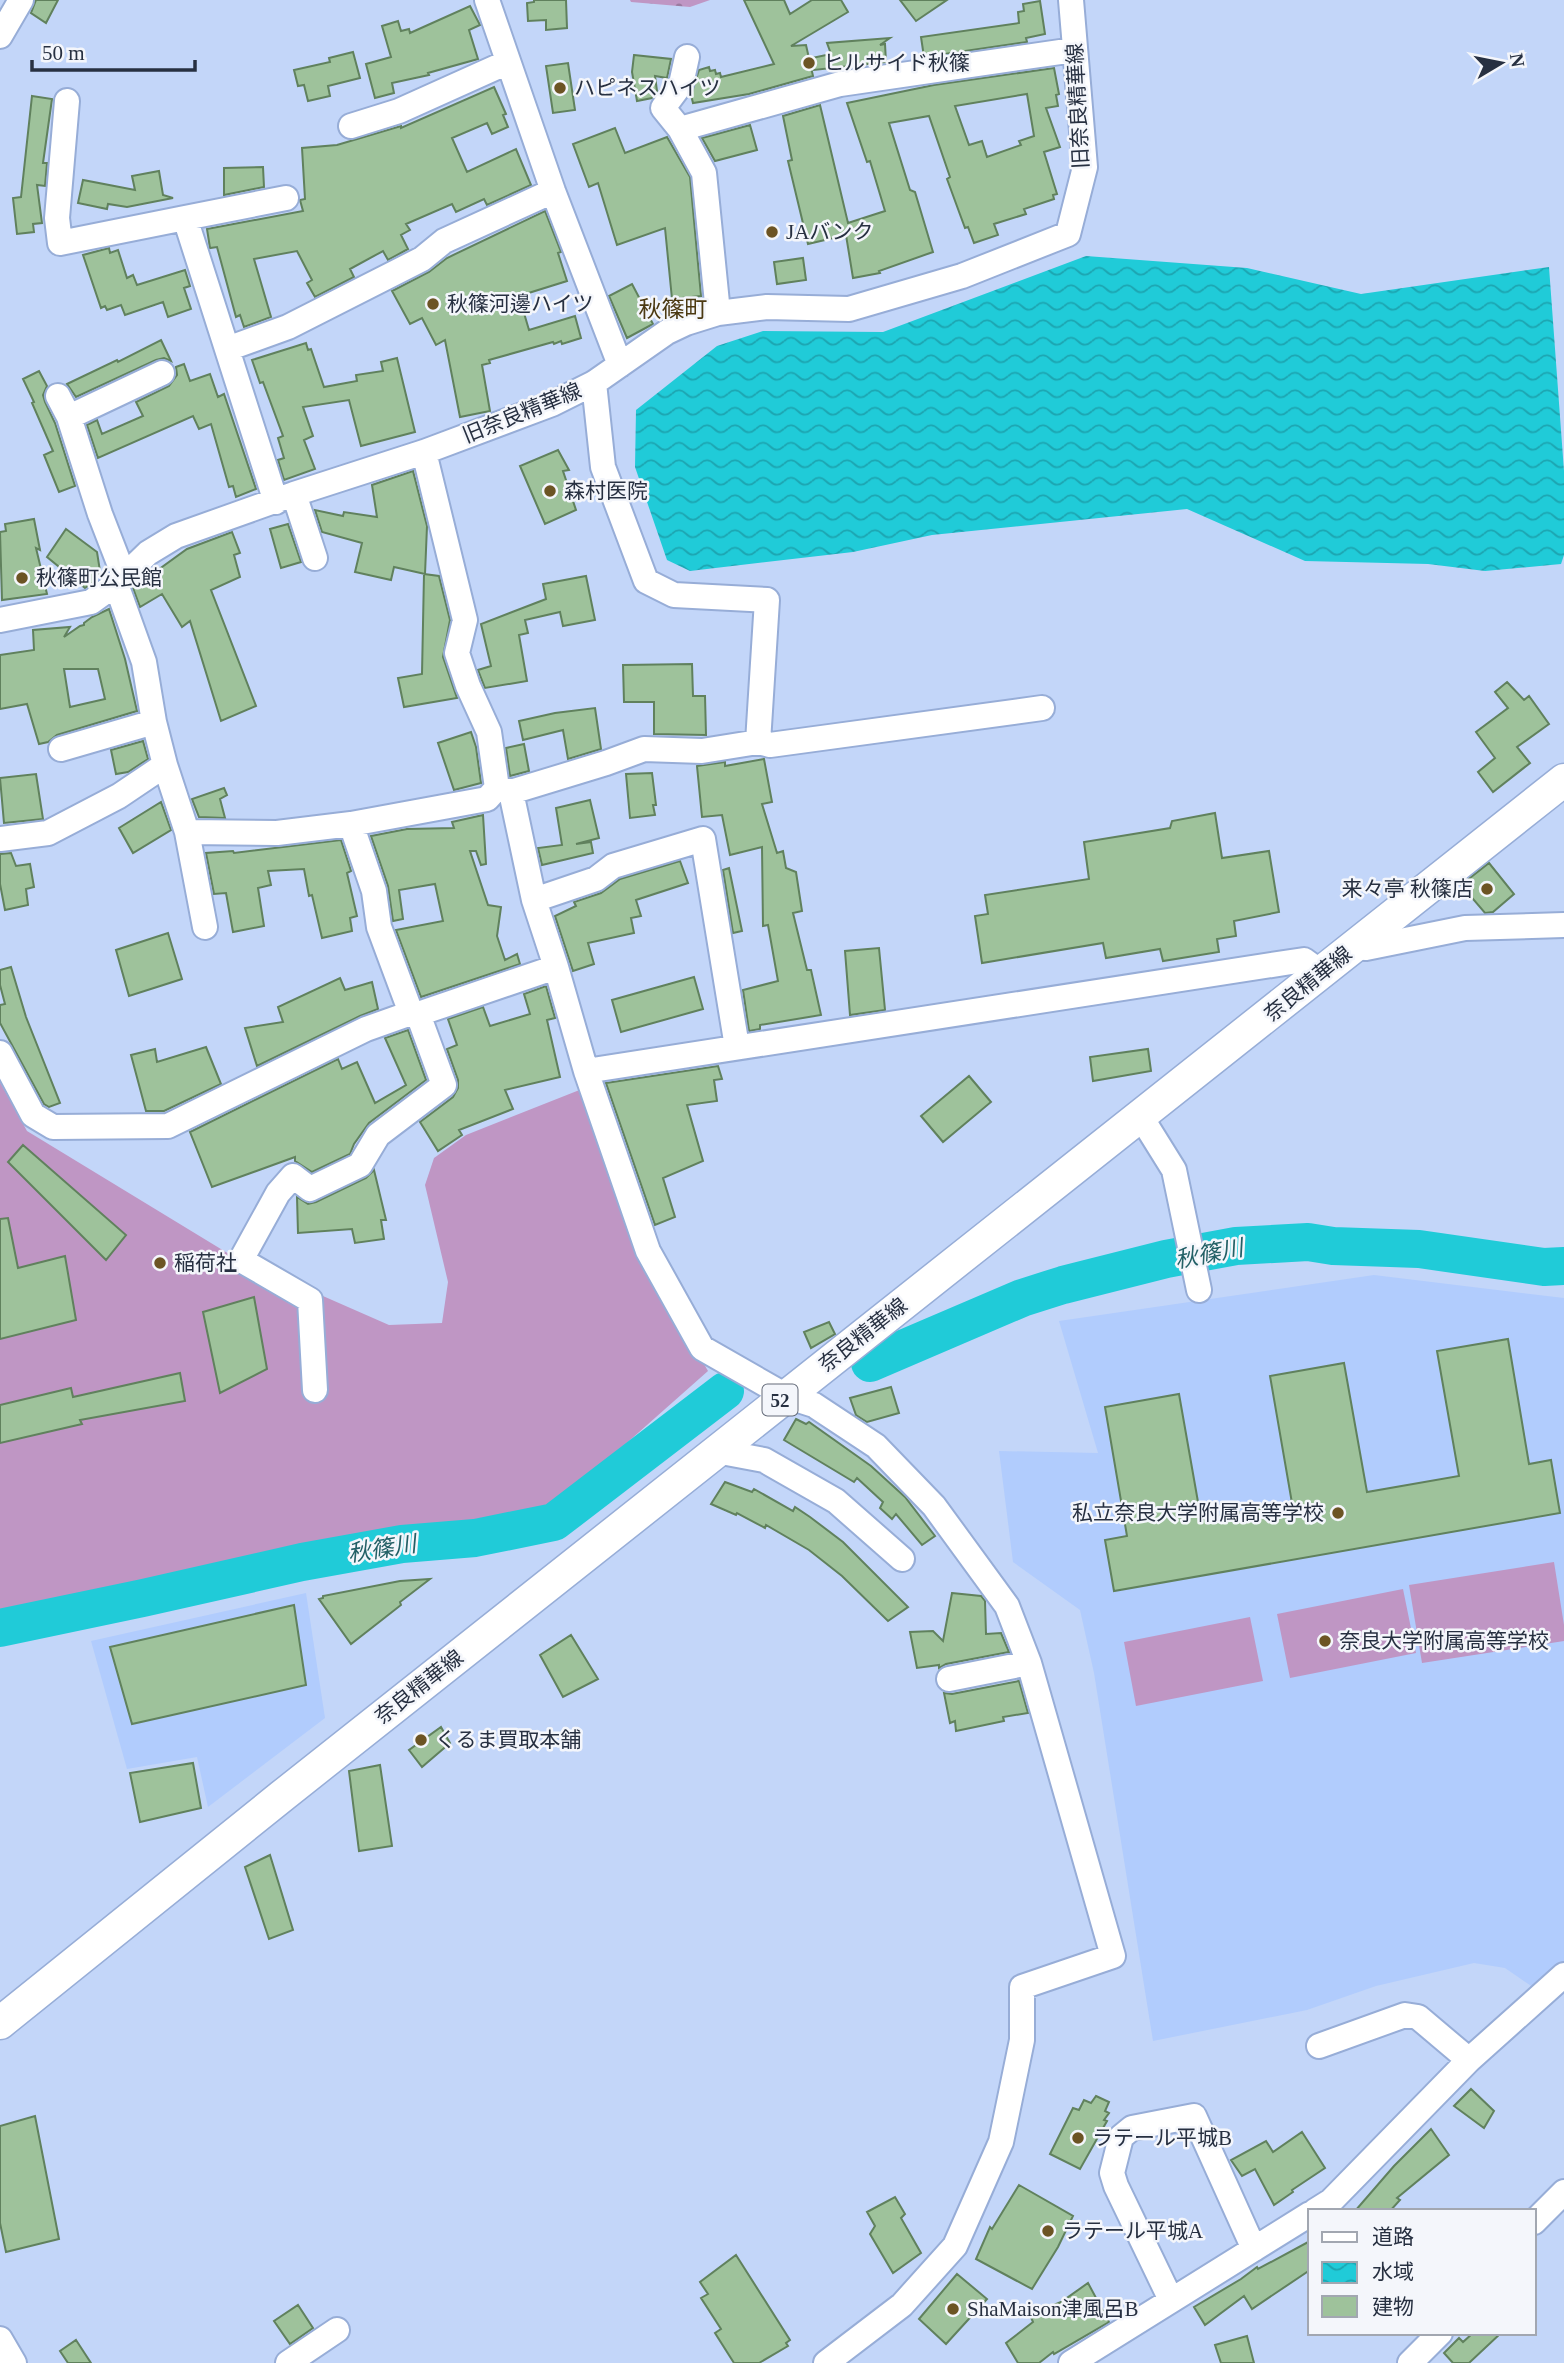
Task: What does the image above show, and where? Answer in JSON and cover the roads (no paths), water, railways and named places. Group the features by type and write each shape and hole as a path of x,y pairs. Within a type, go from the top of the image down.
{"main road":[{"name":"奈良精華線","path":"0,2023 716,1451 1564,780"}],"street":[{"path":"0,36 21,0"},
{"path":"487,0 553,191 620,365"},
{"name":"旧奈良精華線","path":"0,620 91,602 120,580 148,553 176,536 424,452 552,404 594,383 667,332 686,323 718,313 766,307 849,309 962,276 1068,234 1085,167 1071,0"},
{"path":"680,129 840,84 1074,50"},
{"path":"687,57 681,84 663,108 680,129 704,173 718,313"},
{"path":"351,126 399,111 508,62"},
{"path":"67,101 57,218 61,243 286,198"},
{"path":"227,349 288,327 422,259 444,241 553,191"},
{"path":"185,218 227,349 285,498 314,558"},
{"path":"162,373 64,406 100,514 144,662 154,722 187,832 205,927"},
{"path":"594,383 603,467 646,581 674,595 767,600 758,742"},
{"path":"424,452 465,620 457,653 488,732 534,900 586,1071 648,1251 702,1348 786,1396 814,1405 876,1446 933,1506 1007,1606 1029,1663 1113,1956 1022,1987 1022,2040 1001,2142 955,2246 902,2305 826,2363"},
{"path":"187,832 277,833 351,824 487,799 504,790 644,749 702,751 758,742 770,745 1042,708"},
{"path":"61,750 154,722"},
{"path":"0,839 48,833 119,796 165,765"},
{"path":"315,1390 310,1300 241,1260 278,1194 293,1176 310,1189 360,1164 378,1135 444,1085 379,927 374,891 351,824"},
{"path":"534,900 596,879 613,866 703,839 737,1047"},
{"path":"1353,947 1366,948 1465,928 1564,925"},
{"path":"586,1071 1304,960 1322,973"},
{"path":"0,1053 33,1115 53,1127 168,1126 366,1029 556,967"},
{"path":"1141,1117 1174,1170 1197,1283"},
{"path":"716,1451 764,1460 836,1501 902,1559"},
{"path":"948,1679 1029,1663"},
{"path":"1318,2209 1331,2201 1469,2060 1564,1975"},
{"path":"1319,2046 1405,2015 1418,2017 1469,2060"},
{"path":"1171,2301 1112,2173 1121,2137 1132,2127 1194,2116 1254,2249"},
{"path":"1536,2220 1564,2192"},
{"path":"1071,2363 1308,2215"},
{"path":"288,2363 337,2330"},
{"path":"1410,2363 1438,2335"},
{"path":"0,2339 14,2363"}],"water":[{"path":"1086,256 1247,268 1361,294 1549,267 1564,471 1564,555 1561,564 1485,571 1428,564 1305,561 1187,509 932,535 853,552 690,571 667,560 635,467 636,410 717,346 763,331 883,332"}],"waterway":[{"name":"秋篠川","path":"870,1363 1022,1298 1166,1259 1236,1246 1308,1242 1333,1246 1419,1249 1544,1267 1564,1266"},
{"name":"秋篠川","path":"0,1628 302,1562 402,1544 475,1538 554,1522 725,1391"}],"place":[{"name":"ヒルサイド秋篠","path":"809,63"},
{"name":"ハピネスハイツ","path":"560,88"},
{"name":"JAバンク","path":"772,232"},
{"name":"秋篠河邊ハイツ","path":"433,304"},
{"name":"森村医院","path":"550,491"},
{"name":"秋篠町公民館","path":"22,578"},
{"name":"来々亭 秋篠店","path":"1487,889"},
{"name":"稲荷社","path":"160,1263"},
{"name":"私立奈良大学附属高等学校","path":"1338,1513"},
{"name":"奈良大学附属高等学校","path":"1325,1641"},
{"name":"くるま買取本舗","path":"421,1740"},
{"name":"ラテール平城B","path":"1078,2138"},
{"name":"ラテール平城A","path":"1048,2231"},
{"name":"ShaMaison津風呂B","path":"953,2309"}],"district":[{"name":"秋篠町","path":"673,309"}]}
